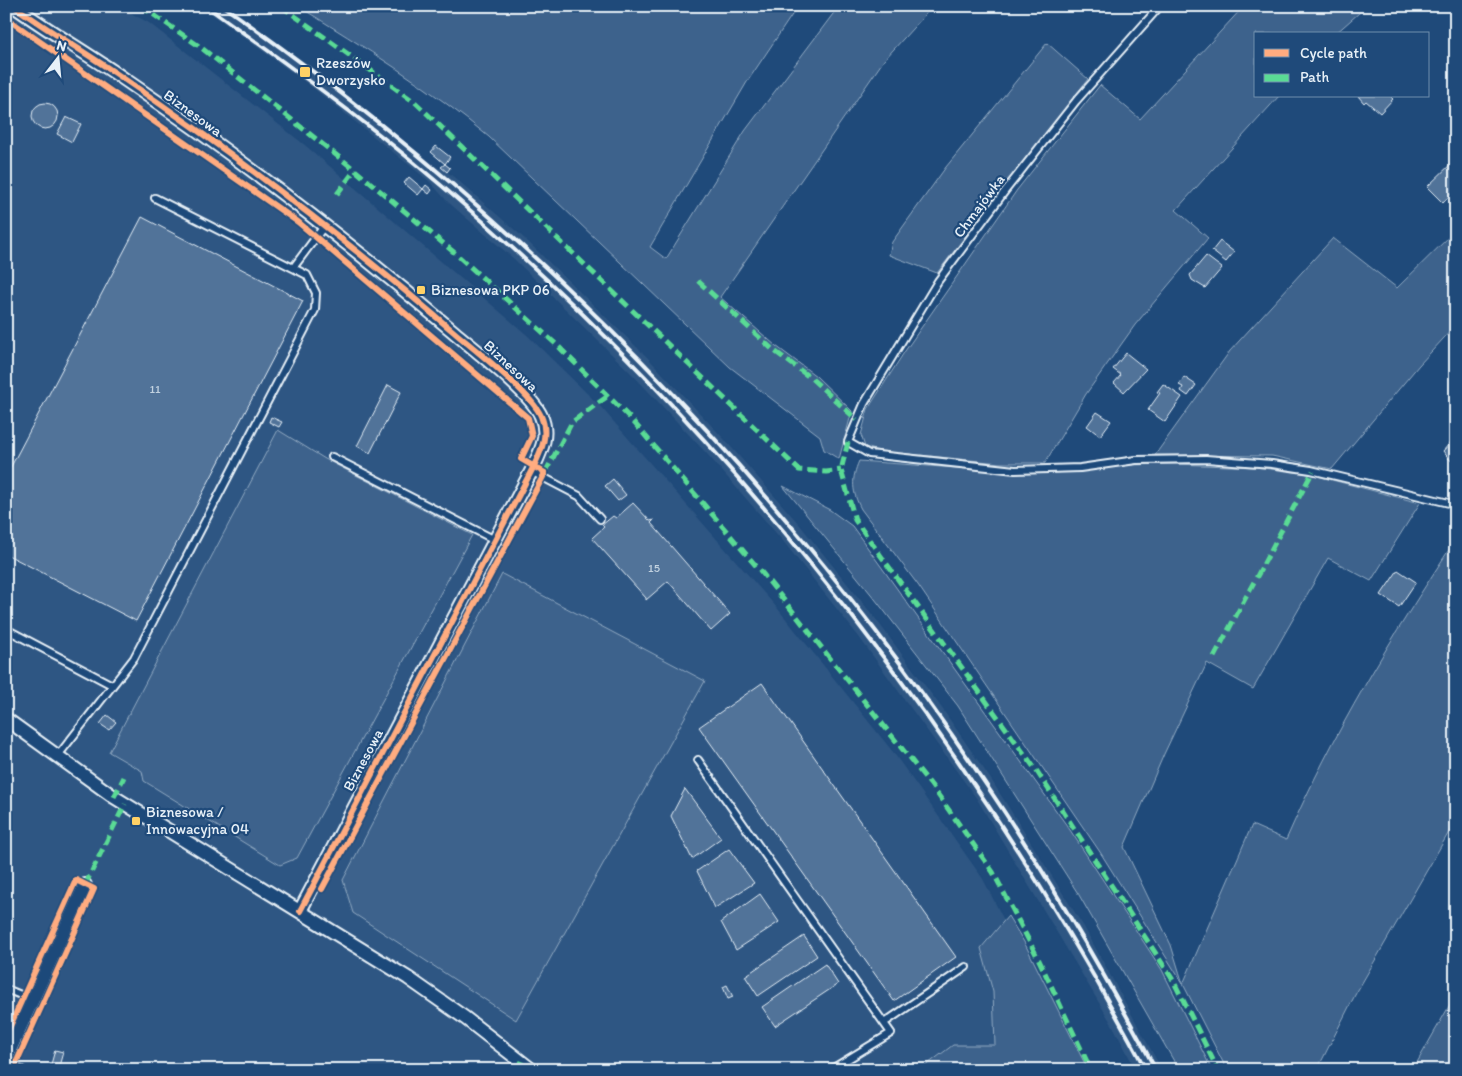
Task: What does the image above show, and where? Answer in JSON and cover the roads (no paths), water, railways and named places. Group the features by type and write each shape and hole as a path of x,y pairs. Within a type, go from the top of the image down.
{"street":[{"name":"Biznesowa","path":"14,6 53,34 124,78 325,225 450,328 531,401 540,414 545,437 543,447 300,911"},
{"path":"6,719 114,797 408,978 465,1018 532,1070"},
{"path":"6,1059 85,884"}],"lane":[{"name":"Chmajówka","path":"1160,6 1076,101 938,281 864,404 848,442 869,454 1015,470 1080,468 1136,460 1206,459 1272,464 1311,470 1449,503"},
{"path":"57,757 134,658 315,310 316,293 307,275 155,198"},
{"path":"293,268 325,225"},
{"path":"332,457 495,540"},
{"path":"531,471 579,496 600,519"},
{"path":"6,629 112,685"},
{"path":"698,760 891,1033 830,1070"},
{"path":"884,1023 966,967"},
{"path":"6,989 32,1000"},
{"path":"6,1065 22,1070"}],"railway":[{"path":"206,6 294,69 380,135 496,233 607,338 711,448 810,564 903,684 990,809 1071,938 1146,1070"},
{"path":"223,6 333,87 440,173 543,265 641,361 735,461 824,566 908,674 987,786 1075,926 1156,1070"}],"place":[{"name":"Rzeszów Dworzysko","path":"305,72"},
{"name":"Biznesowa PKP 06","path":"421,290"},
{"name":"Biznesowa / Innowacyjna 04","path":"136,821"}]}
